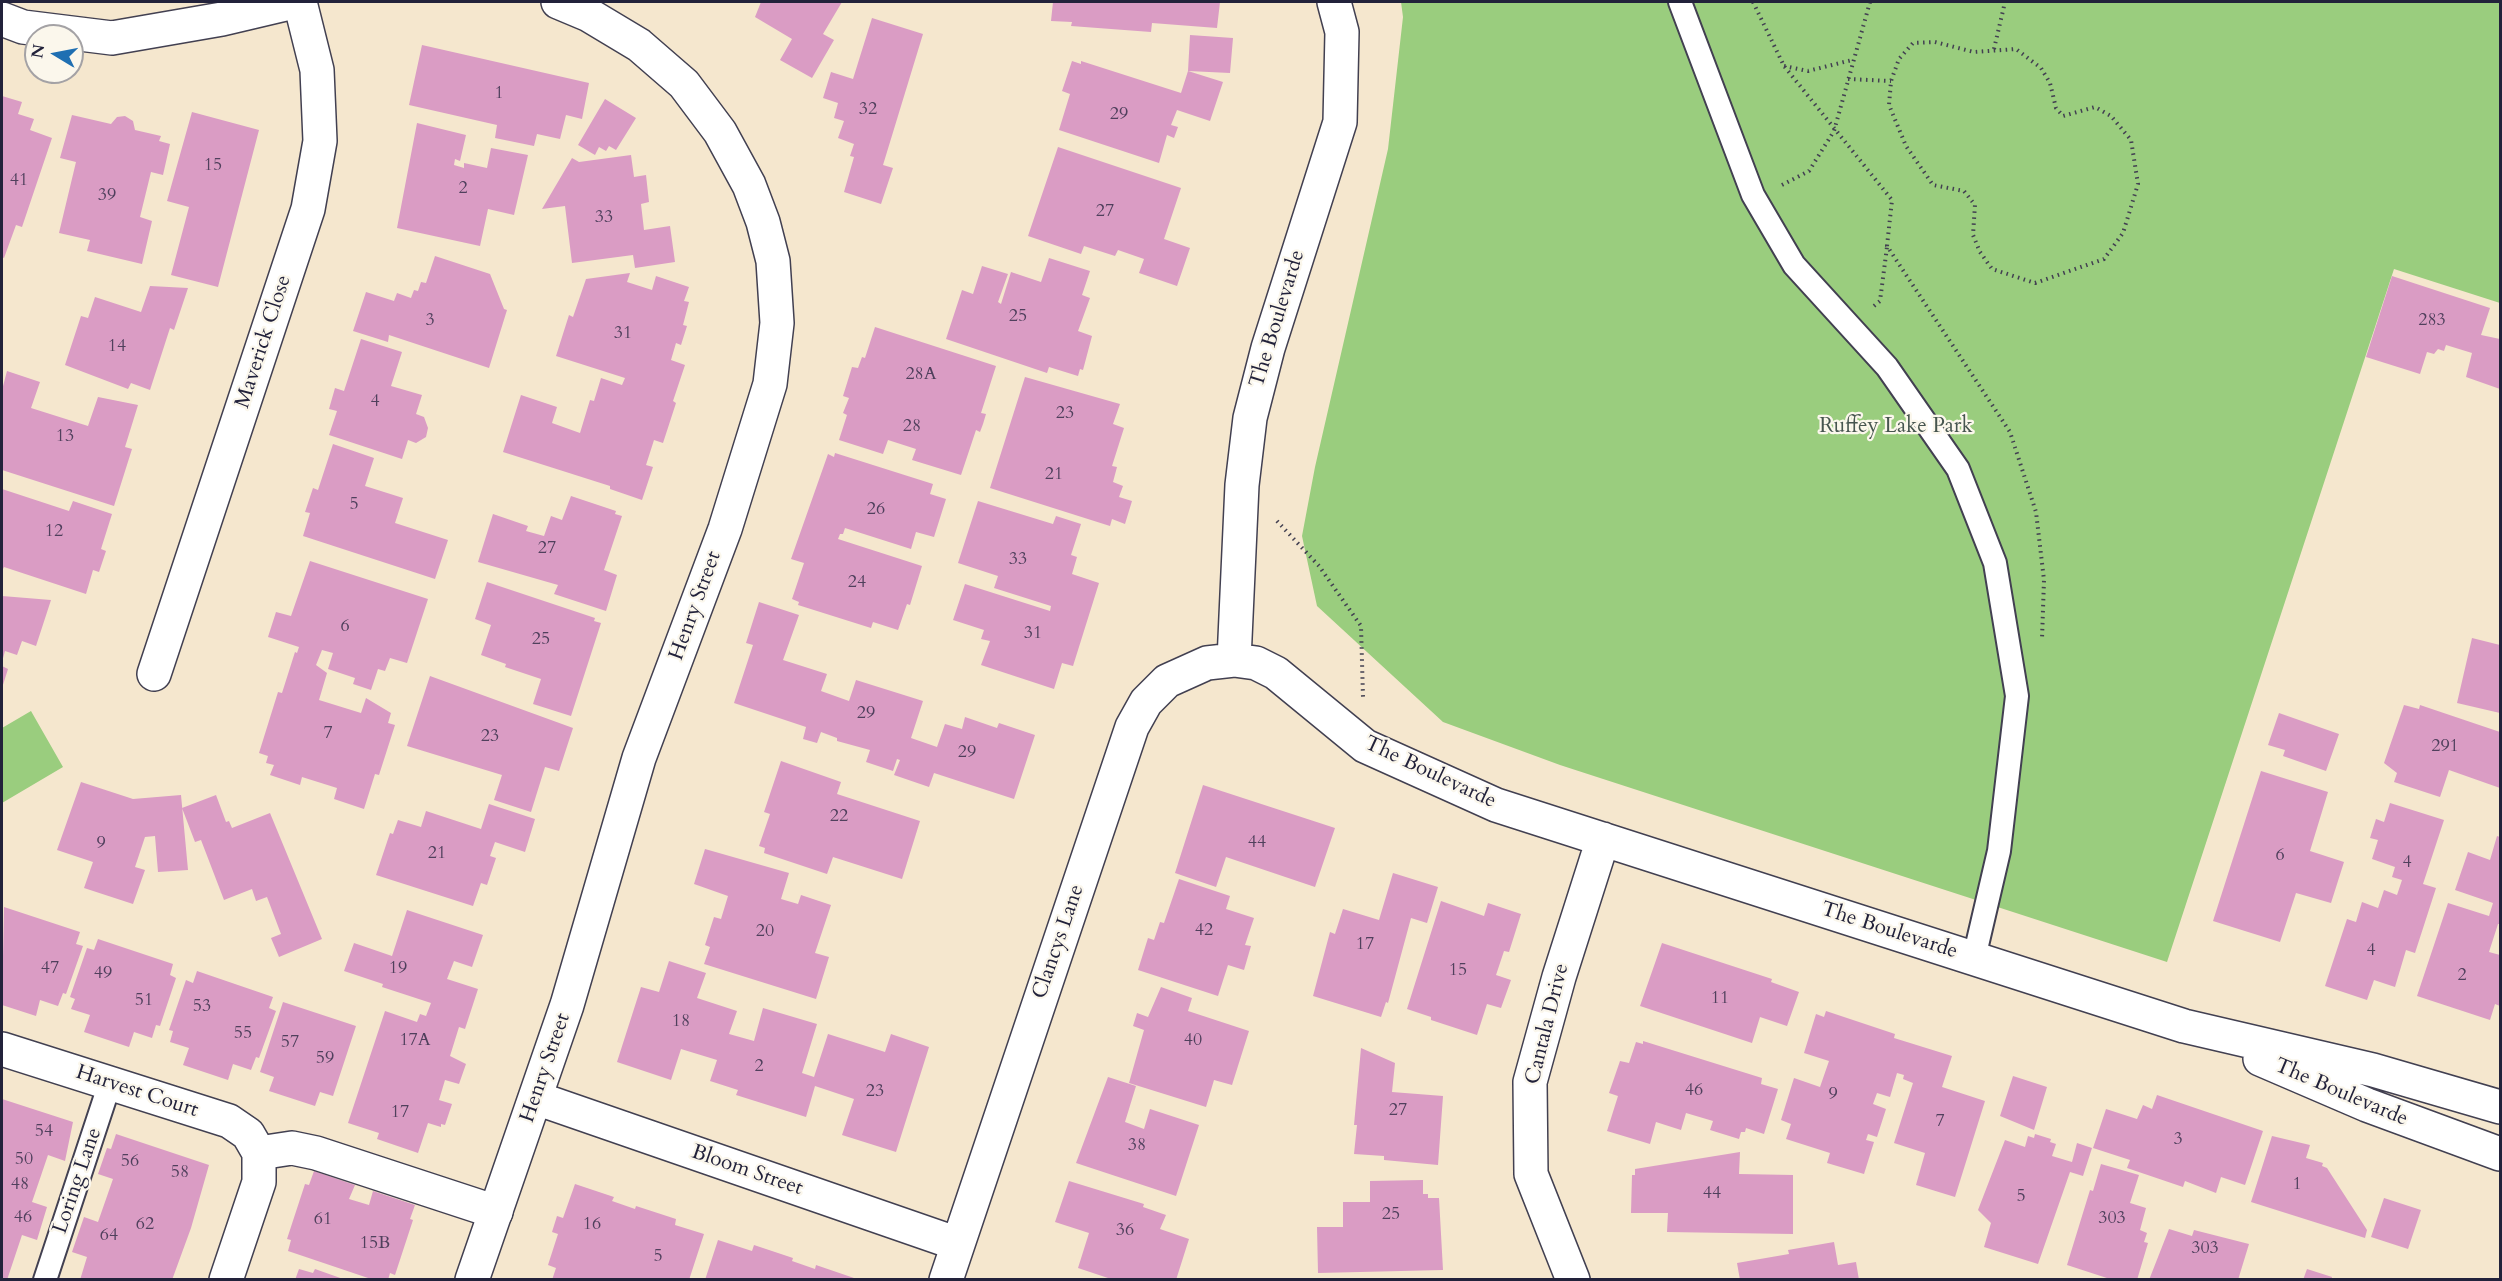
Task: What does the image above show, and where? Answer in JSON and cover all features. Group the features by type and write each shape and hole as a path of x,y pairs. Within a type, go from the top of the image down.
{"street":[{"path":"2,19 24,27 112,38 222,19 294,2"},
{"name":"Maverick Close","path":"154,674 308,209 320,141 317,70 300,2"},
{"name":"Henry Street","path":"472,1280 567,1005 639,758 725,529 770,384 777,323 773,261 763,222 749,184 720,132 684,84 639,45 589,15 558,2"},
{"name":"The Boulevarde","path":"1334,2 1342,32 1340,122 1265,358 1250,418 1242,485 1234,660 1256,663 1276,673 1365,746 1496,805 2184,1026 2373,1070 2500,1107"},
{"name":"Clancys Lane","path":"946,1280 1132,728 1146,702 1167,681 1207,663 1234,660"},
{"name":"Cantala Drive","path":"1573,1280 1531,1174 1530,1082 1559,977 1603,839"},
{"name":"The Boulevarde","path":"2184,1026 2367,1105 2500,1154"},
{"name":"Harvest Court","path":"2,1049 229,1121 248,1134 259,1153"},
{"name":"Bloom Street","path":"536,1098 958,1244"},
{"path":"226,1280 259,1182 259,1153 292,1148 316,1153 496,1212"}],"lane":[{"path":"1680,2 1753,195 1794,265 1887,367 1959,469 1995,563 2017,696 2000,851 1974,958"},
{"name":"Loring Lane","path":"45,1280 110,1083"}],"path":[{"path":"1753,195 1789,183 1809,171 1834,131 1870,2"},
{"path":"1994,49 2005,2"},
{"path":"1935,42 1974,52 1994,49 2016,49 2041,68 2050,83 2056,108 2063,116 2095,106 2111,116 2131,140 2138,184 2123,233 2104,259 2035,283 1992,269 1980,252 1974,235 1975,205 1964,191 1933,185 1906,146 1889,105 1891,81 1899,59 1913,43 1935,42"},
{"path":"1784,66 1808,72 1853,60"},
{"path":"1848,79 1891,81"},
{"path":"1852,326 1880,301 1887,246"},
{"path":"1242,485 1319,566 1361,626 1365,746"}],"green space":[{"name":"Ruffey Lake Park","path":"1401,2 2500,2 2500,303 2394,269 2167,962 1560,765 1443,722 1317,606 1302,536 1315,467 1388,149 1403,17"},
{"path":"31,711 63,767 2,803 2,728"}],"building":[{"path":"761,2 842,2 823,34 834,40 812,78 780,60 792,39 755,17"},
{"path":"1053,2 1220,2 1217,28 1152,23 1151,32 1071,26 1072,22 1051,21"},
{"path":"872,18 923,34 883,165 893,168 881,204 844,192 854,157 850,156 854,144 838,138 844,121 834,118 838,103 823,98 831,72 853,79"},
{"path":"1190,35 1233,38 1230,73 1188,71"},
{"path":"422,45 589,83 582,119 566,115 560,139 537,134 534,146 495,138 497,125 409,105"},
{"path":"1072,61 1081,64 1081,61 1181,93 1188,71 1223,82 1210,121 1177,110 1171,125 1178,127 1174,138 1167,135 1159,163 1059,130 1070,94 1062,91"},
{"path":"2,96 22,102 18,114 34,119 30,130 52,138 22,227 16,225 4,258 2,257"},
{"path":"605,99 636,118 616,150 609,146 606,151 599,147 595,155 578,145"},
{"path":"192,112 259,130 218,287 171,275 189,207 167,201"},
{"path":"72,115 111,124 117,117 125,116 133,121 135,130 161,136 159,141 170,144 163,175 151,172 140,217 152,221 142,264 87,251 90,240 59,233 76,162 60,158"},
{"path":"417,123 466,135 460,161 455,159 454,165 464,168 464,163 487,168 491,148 528,155 514,215 488,209 480,246 397,228"},
{"path":"1058,147 1181,188 1164,239 1190,248 1177,286 1139,273 1144,259 1118,250 1115,256 1084,246 1081,254 1028,236"},
{"path":"631,155 634,177 646,175 649,202 641,204 644,230 670,226 675,262 635,268 633,255 572,263 565,206 542,209 572,158 579,162"},
{"path":"435,256 490,274 504,309 507,310 489,368 389,335 388,342 353,331 366,292 394,301 397,293 411,298 414,290 418,291 421,282 426,283"},
{"path":"1049,258 1090,271 1082,295 1090,298 1078,331 1092,336 1083,370 1080,369 1078,376 1049,367 1047,373 946,339 962,290 973,294 982,266 1008,274 998,302 1001,304 1011,272 1041,282"},
{"path":"630,273 627,282 652,290 656,276 689,287 684,301 689,302 683,325 687,326 681,345 676,343 671,360 685,365 663,443 654,440 646,465 653,467 642,500 610,489 610,486 503,452 521,395 557,407 552,423 580,433 590,400 594,401 601,378 622,385 625,378 556,356 569,315 573,317 586,279"},
{"path":"2392,276 2490,308 2481,335 2500,339 2500,389 2466,377 2472,353 2446,345 2444,351 2438,349 2434,354 2427,352 2420,374 2366,357"},
{"path":"150,286 188,288 174,330 170,328 150,390 131,383 128,389 65,365 81,316 88,318 95,297 141,312"},
{"path":"875,327 996,366 981,413 986,414 983,424 980,432 976,430 961,475 912,460 916,449 888,440 883,454 839,440 847,415 843,413 849,398 843,396 852,367 858,368 862,357 865,358"},
{"path":"361,339 402,352 391,386 422,395 416,414 424,417 428,428 426,437 416,443 408,440 402,459 329,435 337,411 329,409 335,388 344,391"},
{"path":"7,371 40,382 31,408 88,426 98,397 138,405 125,447 132,449 114,506 2,470 2,390"},
{"path":"1025,377 1120,404 1113,424 1124,428 1112,466 1117,467 1113,482 1123,486 1119,497 1132,501 1125,524 1112,519 1110,526 990,488"},
{"path":"333,444 374,458 365,486 403,498 395,523 448,540 435,579 303,536 310,513 305,512 313,488 318,490"},
{"path":"835,453 933,484 930,494 946,499 934,537 916,532 911,549 845,528 838,539 922,566 910,605 907,604 898,630 873,622 871,628 798,605 799,602 792,599 804,563 791,559 828,454 834,457"},
{"path":"2,489 69,511 73,501 112,514 101,549 106,551 99,572 93,570 86,594 4,567 2,571"},
{"path":"571,496 616,511 615,514 622,516 604,570 617,575 606,611 554,594 558,585 478,562 493,514 528,526 526,531 544,536 551,516 562,520"},
{"path":"978,501 1053,524 1056,516 1081,524 1071,555 1077,557 1072,574 1099,583 1073,666 1062,663 1054,689 981,665 990,641 981,639 984,630 953,620 965,584 1050,611 1051,606 994,588 998,576 958,563"},
{"path":"310,561 428,599 407,663 390,658 385,671 378,669 371,690 353,684 355,678 328,669 333,653 322,650 316,665 327,673 319,700 361,713 366,698 391,713 388,723 395,725 379,775 375,774 364,809 334,799 337,788 302,777 300,785 270,775 274,765 266,763 268,756 259,753 278,692 282,693 295,652 297,653 299,647 268,637 276,612 291,616"},
{"path":"487,582 595,618 594,621 601,623 571,716 533,704 541,679 505,667 506,664 481,655 491,625 475,619"},
{"path":"2,596 51,600 36,646 22,641 17,655 5,651 2,662"},
{"path":"759,602 799,615 783,660 827,674 821,691 849,701 856,680 923,701 911,738 937,747 945,724 962,729 965,717 997,728 999,723 1035,735 1014,799 934,773 929,787 894,775 900,760 897,759 893,771 866,762 870,750 837,741 837,738 821,732 817,743 803,739 806,727 734,703 753,645 746,643"},
{"path":"2472,638 2500,645 2500,713 2457,703"},
{"path":"2,666 8,669 2,688"},
{"path":"430,676 573,728 559,771 545,767 531,812 494,800 502,775 407,746"},
{"path":"2404,705 2419,709 2420,705 2500,732 2500,788 2449,770 2440,797 2394,782 2397,773 2384,763"},
{"path":"2279,713 2339,734 2326,771 2283,756 2285,750 2268,745"},
{"path":"781,761 841,782 837,794 920,821 902,879 833,857 827,874 764,853 765,848 759,846 770,814 764,812"},
{"path":"2261,771 2328,792 2310,851 2344,862 2331,903 2296,893 2280,942 2213,921"},
{"path":"81,782 133,799 181,795 188,870 158,872 155,836 145,837 135,867 145,870 133,904 84,888 93,862 57,850"},
{"path":"1203,785 1335,828 1315,887 1226,857 1216,887 1175,873"},
{"path":"216,795 226,822 229,821 232,828 270,813 322,939 279,957 271,938 281,934 267,897 256,901 252,889 224,900 201,840 195,842 182,808"},
{"path":"2390,803 2444,820 2423,884 2436,888 2415,953 2406,950 2395,987 2374,980 2367,1000 2325,986 2347,919 2356,922 2362,902 2378,908 2384,890 2397,895 2402,880 2392,877 2395,867 2372,859 2378,840 2370,838 2376,819 2384,822"},
{"path":"489,804 535,819 525,852 495,842 490,856 496,858 487,885 481,883 473,906 376,875 390,833 393,834 398,820 421,827 426,811 481,829"},
{"path":"2497,836 2500,837 2500,924 2498,924 2489,952 2500,955 2500,1006 2495,1004 2490,1020 2417,996 2448,903 2489,916 2493,903 2455,890 2468,852 2490,860"},
{"path":"705,849 789,873 781,899 798,904 801,895 831,905 815,953 829,957 816,999 704,964 710,947 705,945 714,917 721,919 728,896 694,884"},
{"path":"1393,873 1438,887 1427,923 1411,918 1388,1003 1386,1002 1381,1017 1313,996 1330,932 1335,934 1343,909 1379,920"},
{"path":"1179,879 1230,896 1226,909 1254,918 1245,945 1251,946 1244,970 1228,965 1218,996 1138,970 1148,938 1154,940 1160,922 1164,923"},
{"path":"1441,901 1484,916 1488,903 1521,914 1509,952 1504,951 1496,975 1511,980 1501,1008 1487,1004 1477,1035 1431,1020 1431,1017 1407,1009"},
{"path":"4,907 80,932 76,944 83,946 66,994 63,993 58,1006 40,1000 36,1016 2,1005"},
{"path":"407,910 483,935 472,967 454,961 447,979 478,989 465,1029 459,1027 450,1056 466,1064 459,1084 445,1080 439,1100 452,1104 445,1125 441,1124 441,1127 428,1123 418,1153 377,1139 379,1133 348,1123 385,1011 417,1022 420,1014 426,1016 431,1003 382,987 383,984 344,971 354,943 392,956"},
{"path":"98,939 173,964 170,975 176,978 160,1026 156,1025 152,1038 134,1032 129,1047 84,1032 90,1015 71,1009 75,999 70,997 87,948 94,950"},
{"path":"1662,943 1772,979 1771,982 1799,992 1787,1026 1760,1017 1752,1043 1640,1006"},
{"path":"669,961 706,973 697,998 737,1011 729,1034 754,1041 763,1008 817,1024 802,1073 814,1077 828,1034 885,1052 891,1034 929,1047 896,1152 842,1135 854,1099 815,1086 806,1117 736,1095 738,1090 710,1081 717,1060 681,1049 671,1080 617,1062 641,987 659,992"},
{"path":"197,971 273,997 269,1008 276,1011 259,1058 256,1057 251,1070 233,1064 228,1080 183,1065 189,1048 170,1042 173,1031 169,1030 186,980 193,983"},
{"path":"1161,987 1192,998 1188,1011 1249,1031 1232,1085 1214,1080 1206,1107 1129,1083 1144,1030 1133,1026 1137,1013 1148,1017"},
{"path":"283,1002 356,1026 333,1096 320,1092 315,1106 269,1091 274,1077 260,1072"},
{"path":"1826,1011 1895,1034 1894,1038 1952,1056 1942,1087 1985,1101 1955,1197 1916,1185 1925,1153 1894,1143 1913,1083 1903,1079 1904,1075 1897,1073 1890,1097 1877,1093 1873,1104 1886,1109 1877,1137 1868,1134 1866,1140 1874,1142 1864,1174 1827,1163 1830,1153 1786,1139 1791,1124 1781,1120 1794,1078 1820,1087 1829,1061 1804,1053 1816,1014 1824,1017"},
{"path":"1643,1041 1762,1078 1761,1084 1778,1089 1764,1134 1746,1128 1745,1132 1741,1132 1739,1139 1710,1130 1713,1121 1686,1113 1681,1130 1656,1122 1650,1144 1607,1131 1618,1096 1609,1093 1620,1061 1629,1063 1636,1042 1643,1044"},
{"path":"1361,1048 1395,1063 1392,1092 1443,1096 1438,1165 1384,1160 1384,1156 1354,1154 1357,1125 1354,1125"},
{"path":"2013,1076 2047,1087 2034,1130 2000,1116"},
{"path":"1108,1077 1136,1086 1125,1122 1144,1129 1150,1109 1199,1125 1176,1196 1076,1163"},
{"path":"2157,1095 2263,1131 2245,1185 2221,1177 2216,1193 2185,1181 2183,1187 2127,1168 2130,1160 2093,1148 2106,1109 2137,1119 2143,1105 2152,1109"},
{"path":"2,1099 73,1122 65,1161 48,1155 32,1202 47,1207 37,1240 22,1235 7,1280 2,1280"},
{"path":"116,1134 209,1165 191,1228 172,1280 80,1280 87,1257 72,1252 84,1217 98,1222 113,1179 98,1174 107,1148 111,1149"},
{"path":"2035,1134 2051,1139 2050,1142 2056,1144 2052,1156 2072,1162 2077,1143 2092,1148 2083,1176 2070,1172 2038,1264 1984,1247 1991,1223 1978,1210 2005,1140 2025,1147 2028,1136 2034,1138"},
{"path":"2272,1136 2310,1145 2306,1158 2323,1163 2322,1166 2327,1168 2367,1230 2365,1238 2251,1202"},
{"path":"1740,1152 1739,1174 1793,1175 1793,1234 1667,1232 1668,1213 1631,1213 1632,1175 1635,1175 1635,1169"},
{"path":"2101,1164 2139,1175 2130,1203 2146,1208 2140,1230 2147,1233 2144,1242 2148,1243 2137,1280 2113,1280 2067,1265 2090,1190 2093,1191"},
{"path":"314,1171 355,1185 349,1199 369,1205 373,1191 415,1205 410,1219 413,1220 395,1275 390,1273 388,1280 374,1280 288,1251 291,1240 287,1239 305,1184 309,1185"},
{"path":"1423,1180 1423,1194 1428,1194 1428,1198 1439,1198 1443,1270 1318,1273 1317,1227 1343,1227 1343,1202 1370,1202 1370,1181"},
{"path":"1069,1181 1144,1204 1143,1207 1166,1215 1160,1229 1189,1239 1176,1280 1114,1280 1078,1268 1089,1233 1055,1222"},
{"path":"575,1184 614,1197 612,1201 635,1209 636,1206 676,1219 675,1225 704,1234 689,1280 552,1280 556,1268 548,1265 558,1234 552,1232 557,1216 563,1218"},
{"path":"2384,1198 2421,1210 2408,1249 2371,1237"},
{"path":"2169,1229 2192,1236 2194,1230 2249,1244 2238,1280 2149,1280"},
{"path":"718,1240 752,1251 754,1245 793,1258 792,1261 815,1269 816,1265 854,1278 705,1280"},
{"path":"1834,1242 1838,1265 1856,1262 1859,1280 1740,1280 1737,1263 1789,1254 1788,1250"},
{"path":"299,1269 313,1273 315,1269 346,1280 295,1280"},
{"path":"2307,1269 2332,1277 2331,1280 2303,1280"}]}
